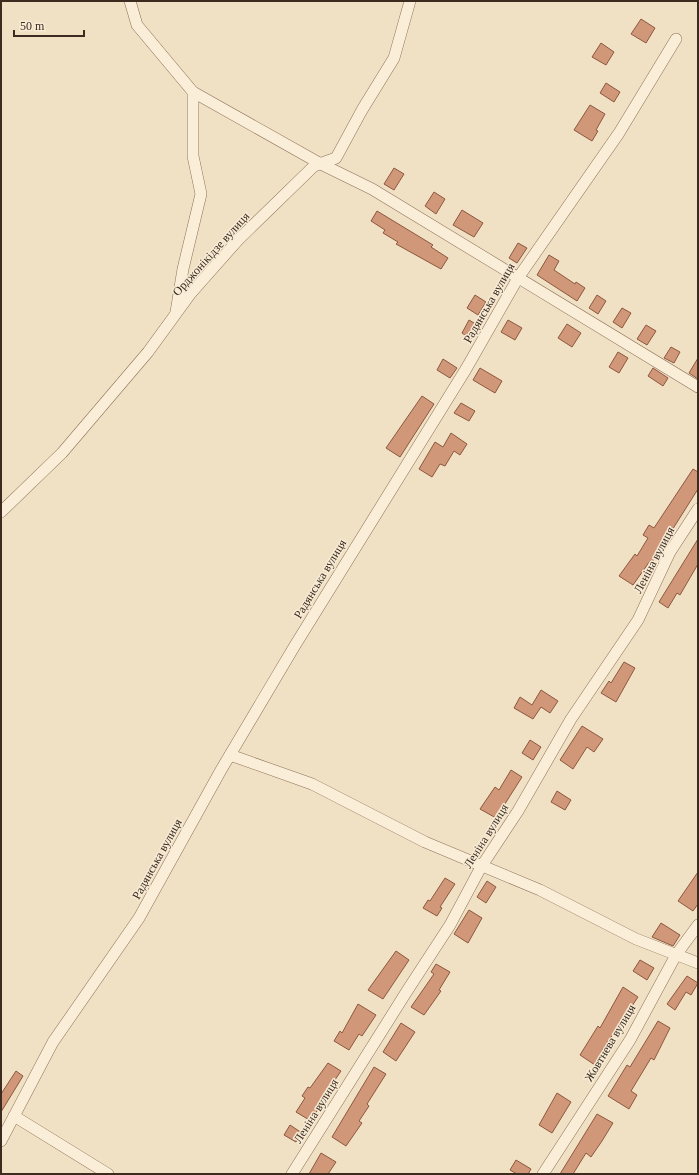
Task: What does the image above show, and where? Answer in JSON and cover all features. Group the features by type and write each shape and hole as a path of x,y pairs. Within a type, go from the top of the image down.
{"street":[{"path":"130,1 137,25 193,92 320,164 372,189 698,387"},
{"name":"Орджонікідзе вулиця","path":"1,512 62,453 148,352 191,293 238,240 314,166 336,158 362,110 394,58 410,1"},
{"name":"Радянська вулиця","path":"1,1141 54,1042 139,918 230,755 294,647 466,369 518,278 619,133 676,39"},
{"path":"176,315 183,269 201,194 193,156 193,92"},
{"name":"Леніна вулиця","path":"292,1174 406,991 450,925 481,867 518,811 571,719 638,620 670,552 698,509"},
{"path":"230,755 312,784 425,842 481,867 540,890 636,939 698,963"},
{"name":"Жовтнева вулиця","path":"543,1174 630,1040 676,954 698,925"},
{"path":"14,1116 108,1174"}],"building":[{"path":"641,19 655,28 646,43 631,34"},
{"path":"601,43 614,52 606,65 592,57"},
{"path":"606,83 620,92 614,102 600,93"},
{"path":"590,105 605,114 592,141 574,130"},
{"path":"394,168 404,174 394,190 384,184"},
{"path":"434,192 445,199 436,214 425,206"},
{"path":"462,210 483,223 474,237 453,225"},
{"path":"377,211 433,245 431,247 448,258 441,269 396,244 398,242 383,233 385,230 371,221"},
{"path":"518,243 527,248 517,263 509,258"},
{"path":"549,255 559,261 554,270 575,284 576,282 585,288 577,301 537,275"},
{"path":"475,295 486,302 478,315 467,308"},
{"path":"597,295 606,301 598,314 589,308"},
{"path":"622,308 631,313 622,328 613,322"},
{"path":"469,320 479,326 471,339 462,333"},
{"path":"508,320 522,328 515,340 501,332"},
{"path":"567,324 581,333 572,347 558,338"},
{"path":"646,325 656,331 647,345 637,339"},
{"path":"671,347 680,352 674,363 664,358"},
{"path":"618,352 628,358 619,373 609,367"},
{"path":"698,358 698,379 689,373"},
{"path":"443,359 457,368 450,378 437,370"},
{"path":"480,368 502,381 495,393 473,380"},
{"path":"653,368 668,378 663,386 648,376"},
{"path":"422,396 434,404 400,457 386,448"},
{"path":"461,403 475,411 469,421 454,413"},
{"path":"451,433 467,444 460,455 454,451 445,466 440,464 432,477 419,469 435,442 443,447"},
{"path":"693,469 698,472 698,489 652,562 650,561 633,585 619,576 635,554 637,556 648,538 643,535 649,525 654,528"},
{"path":"698,539 698,564 680,595 677,593 668,608 659,602"},
{"path":"624,662 635,668 616,702 601,693 609,681 611,683"},
{"path":"541,690 558,701 550,713 541,707 533,719 514,708 520,697 532,705"},
{"path":"582,726 603,739 594,752 587,747 573,769 560,760"},
{"path":"530,740 541,747 533,760 522,753"},
{"path":"511,770 522,777 496,818 480,809 495,787 499,790"},
{"path":"557,791 571,800 565,810 551,802"},
{"path":"698,872 698,904 693,911 678,901"},
{"path":"445,878 455,884 440,907 442,908 437,916 423,908 428,900 430,901"},
{"path":"487,881 496,887 486,903 477,897"},
{"path":"469,910 482,918 468,943 454,934"},
{"path":"661,923 680,935 673,946 652,937"},
{"path":"396,951 409,960 383,999 368,990"},
{"path":"640,960 654,968 647,980 633,971"},
{"path":"436,964 450,972 439,990 441,991 424,1015 411,1007 434,974 431,972"},
{"path":"687,976 698,983 691,995 686,992 675,1010 667,1004"},
{"path":"623,987 638,997 601,1052 602,1053 595,1065 580,1055 598,1026 600,1028"},
{"path":"358,1004 376,1015 362,1036 359,1034 349,1050 334,1041 340,1031 342,1033"},
{"path":"658,1021 670,1028 654,1060 651,1058 631,1091 637,1095 629,1109 608,1096 627,1065 630,1067"},
{"path":"401,1023 415,1032 396,1061 383,1052"},
{"path":"328,1063 341,1071 315,1109 317,1111 311,1121 296,1112 305,1098 302,1096 308,1087 310,1088"},
{"path":"374,1067 386,1074 367,1104 369,1106 359,1121 362,1123 346,1146 332,1137"},
{"path":"16,1071 23,1076 1,1112 1,1094"},
{"path":"557,1093 571,1102 552,1133 539,1125"},
{"path":"597,1114 613,1123 602,1141 591,1157 586,1153 573,1174 560,1174"},
{"path":"290,1125 302,1133 296,1142 284,1135"},
{"path":"321,1153 336,1162 328,1174 309,1174"},
{"path":"516,1160 531,1169 528,1174 517,1174 510,1170"}]}
